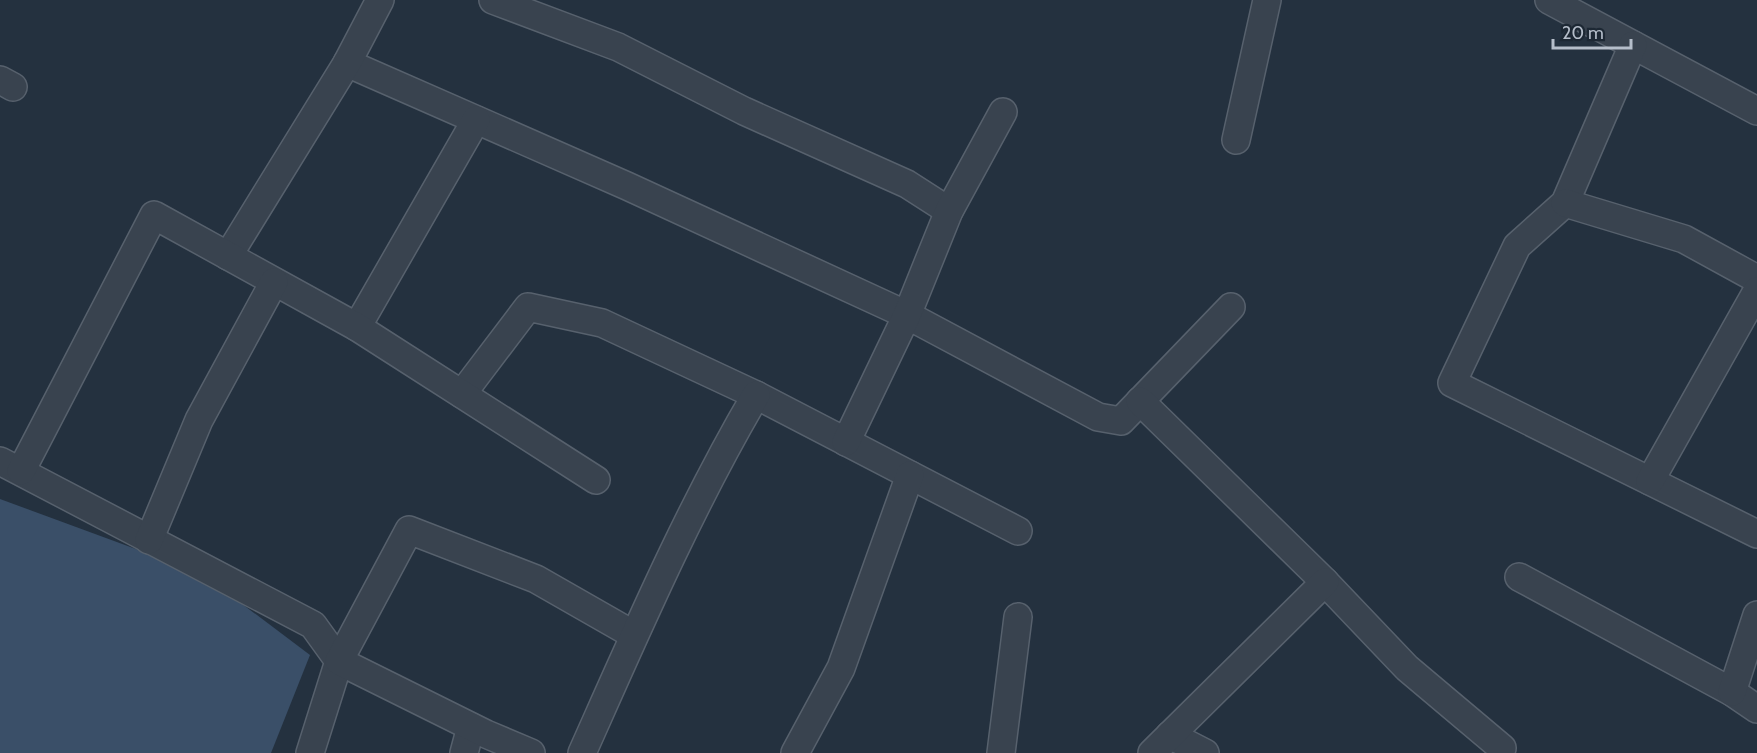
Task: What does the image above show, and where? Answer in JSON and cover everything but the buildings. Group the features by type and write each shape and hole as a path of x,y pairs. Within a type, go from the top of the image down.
{"street":[{"path":"228,256 347,63 380,0"},
{"path":"493,0 618,47 744,111 907,184 949,211"},
{"path":"1236,140 1267,0"},
{"path":"1549,0 1757,111"},
{"path":"1633,45 1565,203 1517,246 1452,383 1757,534"},
{"path":"347,63 908,315 1098,417 1121,421 1231,307"},
{"path":"846,442 908,315 949,211 1003,112"},
{"path":"357,327 476,120"},
{"path":"1565,203 1684,239 1757,279"},
{"path":"531,753 339,661 312,625 10,466 154,214 357,327 596,480"},
{"path":"149,540 199,420 274,282"},
{"path":"1650,481 1757,291"},
{"path":"462,394 528,307 602,323 756,395 1018,531"},
{"path":"582,753 634,635 732,436 756,395"},
{"path":"1140,401 1325,582 1407,668 1503,751"},
{"path":"795,753 841,668 910,475"},
{"path":"310,753 339,661 409,530 536,579 634,635"},
{"path":"1519,577 1732,692 1757,709"},
{"path":"1161,744 1325,582"},
{"path":"1732,692 1757,615"},
{"path":"1001,753 1018,617"},
{"path":"464,753 471,726"},
{"path":"1161,744 1205,753"}],"water":[{"path":"0,499 201,573 310,655 271,753 0,753"}]}
